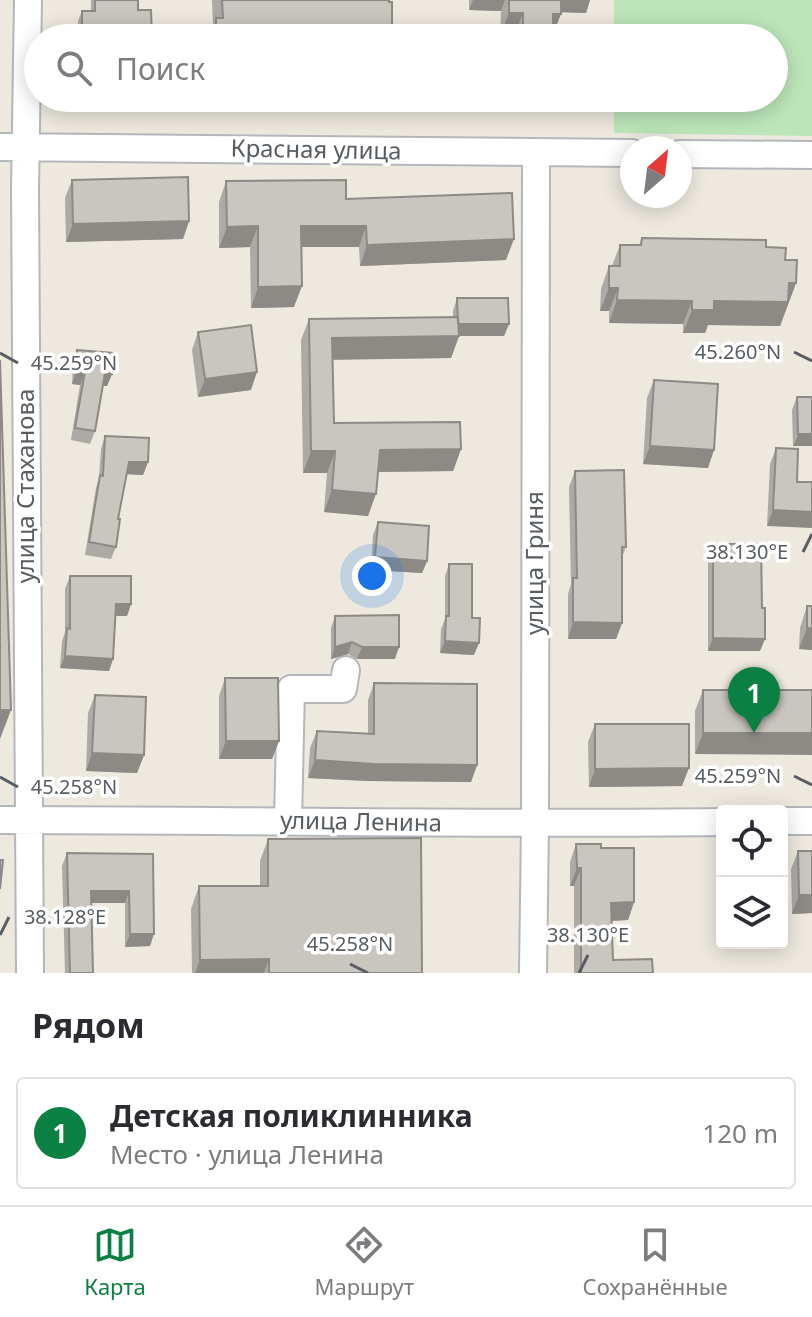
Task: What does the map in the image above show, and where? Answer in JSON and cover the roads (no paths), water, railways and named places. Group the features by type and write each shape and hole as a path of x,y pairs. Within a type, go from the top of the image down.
{"street":[{"name":"улица Стаханова","path":"26,24 28,0"},
{"name":"улица Стаханова","path":"24,39 13,146 13,410 28,820 30,973"},
{"name":"Красная улица","path":"13,146 620,153"},
{"name":"улица Гриня","path":"533,973 536,153"},
{"path":"692,154 812,155"},
{"path":"288,821 291,689 343,689 346,670"},
{"name":"улица Ленина","path":"0,820 535,824 716,822"},
{"path":"788,821 812,821"}],"place":[{"name":"Детская поликлинника","path":"754,733"}]}
